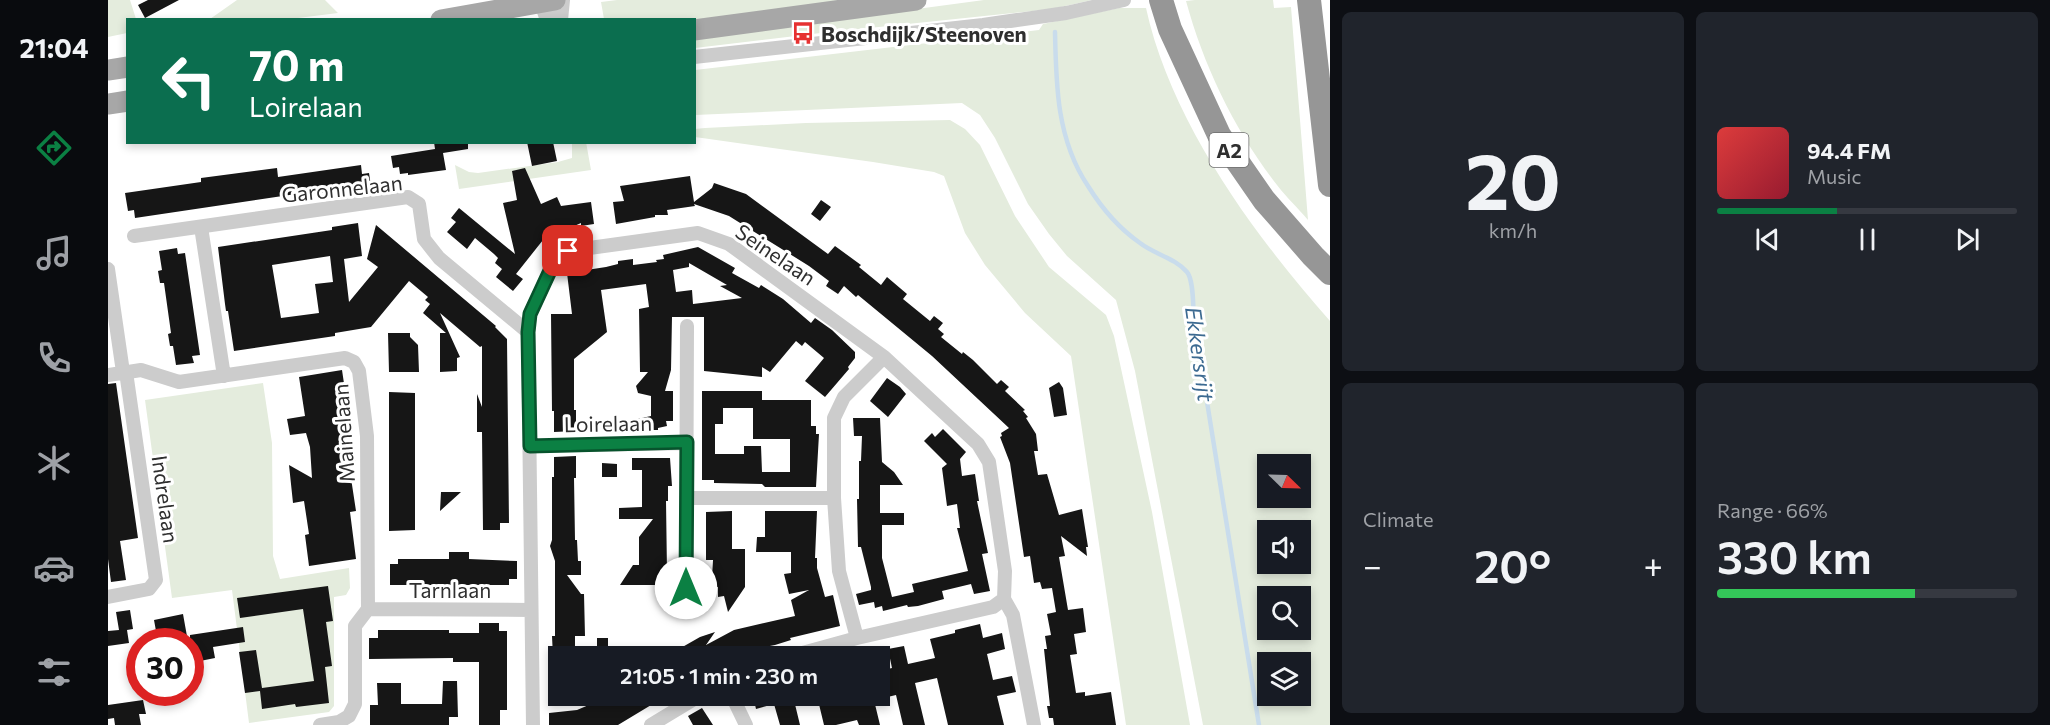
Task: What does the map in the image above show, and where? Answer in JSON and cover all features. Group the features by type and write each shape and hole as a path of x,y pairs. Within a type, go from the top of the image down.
{"highway":[{"name":"A2","path":"1161,0 1170,29 1219,135 1264,200 1330,273"},
{"path":"1310,9 1330,185"}],"main road":[{"path":"696,30 916,0"},
{"path":"455,18 550,4"},
{"path":"108,70 126,68"},
{"path":"108,104 126,101"}],"street":[{"path":"696,57 1066,14 1124,0"},
{"path":"550,4 559,18"},
{"name":"Garonnelaan","path":"134,236 408,197 419,204 424,239 439,258 528,332"},
{"path":"201,226 224,376"},
{"name":"Seinelaan","path":"533,725 528,332 530,314 555,260 568,251 698,233 729,244 884,357 978,444 989,462 1005,571 1004,599"},
{"name":"Indrelaan","path":"108,269 156,580 149,590 108,597"},
{"path":"686,588 687,327"},
{"path":"857,638 839,571 834,498 834,418 844,397 884,357"},
{"name":"Mainelaan","path":"108,375 141,370 178,382 345,358 354,362 359,371 367,436 368,609 355,626 355,704 349,716 339,722 320,725"},
{"name":"Loirelaan","path":"530,446 687,442"},
{"path":"687,498 834,498"},
{"path":"828,646 993,607 1004,599 1013,615 1034,725"},
{"name":"Tarnlaan","path":"368,609 531,610"},
{"path":"651,725 682,706"},
{"path":"737,706 746,725"}],"green space":[{"path":"108,0 130,0 136,18 126,18 126,33 108,37"},
{"path":"237,0 325,0 338,13 298,18 211,18"},
{"path":"617,0 857,0 696,20 604,18 601,2"},
{"path":"984,0 1092,0 1052,9 696,48 696,39"},
{"path":"1273,0 1274,8 1291,7 1308,220 1262,164 1234,120 1193,26 1186,1"},
{"path":"1119,8 1146,8 1158,51 1175,93 1219,175 1273,252 1330,321 1330,725 1203,725 1135,371 1116,300 1067,256 1049,234 1028,204 995,138 980,115 962,103 696,115 696,70 1039,30 1043,24"},
{"path":"950,120 965,129 980,145 1015,216 1049,267 1106,315 1114,336 1152,512 1190,725 1126,725 1071,356 1025,313 985,265 965,233 944,176 934,172 873,162 696,137 696,129 806,123"},
{"path":"572,144 586,144 591,170 459,189 455,165 469,172 478,173 572,158"},
{"path":"263,383 272,443 273,556 280,579 349,568 350,588 346,595 334,597 334,706 329,712 249,723 232,590 172,598 145,400"}],"building":[{"path":"148,0 179,0 145,18 138,5"},
{"path":"434,144 468,144 468,149 443,153 446,170 408,175 408,173 400,174 399,167 393,168 391,156 435,149"},
{"path":"527,144 553,144 557,161 532,166"},
{"path":"361,165 362,174 369,173 371,186 296,196 296,194 135,218 134,210 128,211 125,193 201,182 201,178 277,168 278,177"},
{"path":"525,168 541,204 557,197 561,206 591,202 594,224 581,226 581,223 543,240 516,274 523,279 513,291 496,277 502,269 495,263 498,258 494,254 475,238 467,249 447,232 456,222 451,218 459,208 515,254 503,203 517,200 512,171"},
{"path":"690,176 694,202 712,188 714,183 746,194 828,254 835,246 861,265 859,267 881,285 887,277 907,294 903,299 930,321 934,316 943,323 938,329 944,334 941,337 973,360 997,384 1001,380 1009,387 1005,391 1025,410 1023,411 1028,417 1026,418 1036,434 1038,451 1034,451 1038,475 1047,474 1059,515 1082,509 1088,547 1086,547 1087,556 1061,536 1065,556 1059,557 1068,610 1083,608 1086,632 1074,634 1077,654 1070,655 1076,693 1085,692 1085,696 1111,692 1116,725 1054,725 1053,718 1049,718 1047,706 1050,706 1044,649 1047,649 1045,636 1051,635 1047,614 1056,612 1052,588 1042,589 1040,582 1034,583 1030,556 1024,557 1010,463 1000,437 1001,433 1009,428 932,356 858,295 856,297 844,286 838,294 826,286 829,281 809,266 729,216 694,204 695,206 667,210 668,215 655,215 655,217 616,224 613,202 624,201 620,186"},
{"path":"821,200 831,207 820,221 811,214"},
{"path":"358,223 362,256 344,259 349,302 378,267 367,259 376,225 496,326 507,339 509,523 500,523 500,530 483,530 482,432 477,432 477,394 482,407 482,346 480,347 440,313 460,357 457,358 457,371 440,372 440,333 446,333 423,313 430,304 425,300 428,297 409,281 371,327 335,333 335,336 234,351 228,311 226,311 218,247 332,230 332,227","holes":["330,256 333,282 315,284 319,313 281,318 272,265"]},
{"path":"698,247 735,268 732,273 759,288 761,285 783,299 811,323 815,318 832,330 855,352 855,358 848,367 849,369 825,397 805,381 824,358 805,342 802,346 796,341 770,372 762,367 762,377 704,371 704,317 672,317 671,370 665,391 673,391 673,421 666,421 667,426 658,428 658,430 611,430 610,425 651,416 651,396 638,393 636,386 648,372 640,372 639,309 649,307 646,284 601,290 607,332 574,359 576,431 554,432 551,314 572,314 567,273 606,267 618,264 618,261 633,259 633,265 657,262 656,260 664,259 663,255","holes":["689,263 727,285 720,286 742,298 693,304 692,290 676,292 673,270 689,267"]},
{"path":"177,248 178,254 185,253 200,355 192,356 194,363 176,365 173,346 170,346 168,334 171,333 164,283 160,283 158,271 162,270 159,251"},
{"path":"388,333 410,333 410,337 418,345 419,372 389,372"},
{"path":"342,370 356,464 349,465 356,511 350,512 356,559 309,566 305,535 309,534 304,501 293,503 289,465 312,478 310,447 306,433 290,435 287,419 305,416 299,377"},
{"path":"887,378 906,394 888,417 870,401"},
{"path":"1059,382 1063,388 1067,415 1054,417 1049,388"},
{"path":"116,383 138,538 120,541 126,580 111,582 108,559 108,384"},
{"path":"702,391 762,391 762,400 811,400 811,426 816,426 816,434 819,434 816,487 765,487 762,484 714,483 714,480 702,480","holes":["723,408 753,408 753,439 790,439 790,472 762,472 761,446 744,446 744,454 715,454 715,424 723,424"]},
{"path":"389,392 415,393 415,530 389,531"},
{"path":"853,418 880,418 882,462 894,472 903,485 880,485 880,513 904,513 904,525 882,525 882,558 892,597 914,592 912,584 968,571 957,528 960,528 957,504 947,506 942,468 947,464 924,441 932,433 935,437 943,429 966,452 960,459 962,476 975,474 979,501 977,501 988,553 982,554 990,591 974,594 971,584 942,591 944,599 918,606 908,607 907,605 883,611 882,606 875,608 874,602 859,605 856,594 871,590 871,587 861,547 858,547 857,499 859,499 859,461 861,461 862,436 854,436"},
{"path":"576,456 575,540 577,540 578,561 581,561 581,575 567,575 581,594 584,594 585,636 575,636 575,646 552,646 552,636 555,636 555,561 550,546 554,457"},
{"path":"632,458 670,458 672,486 668,486 668,501 666,501 667,572 661,572 661,585 620,585 633,565 639,565 639,537 653,519 619,519 619,508 642,507 642,470 632,470"},
{"path":"602,463 617,464 617,477 602,477"},
{"path":"441,492 461,492 440,511"},
{"path":"732,511 732,549 745,549 745,587 728,612 724,596 718,597 718,587 715,587 715,578 712,578 713,560 706,560 706,512"},
{"path":"765,511 817,511 815,558 817,558 817,568 825,597 833,595 840,626 790,638 791,640 770,646 684,646 715,632 706,645 734,630 795,616 791,600 809,590 789,594 784,574 791,573 791,552 756,552 757,537 765,537"},
{"path":"449,552 469,552 469,559 517,561 517,579 509,579 509,585 390,585 390,564 398,564 398,559 449,559"},
{"path":"328,586 333,621 326,622 332,666 325,667 329,703 296,707 295,704 262,709 260,691 245,693 239,652 256,650 262,688 314,681 303,609 240,618 237,598"},
{"path":"130,610 133,628 126,628 126,643 108,646 108,631 119,630 116,612"},
{"path":"183,614 186,628 155,628 154,620"},
{"path":"479,623 499,623 499,631 507,631 507,710 500,710 500,725 479,725 479,662 453,662 453,658 369,659 369,638 378,638 378,630 449,630 449,633 479,633"},
{"path":"980,624 983,638 1002,633 1005,649 987,654 993,680 1012,676 1016,692 997,696 1004,725 948,725 937,678 915,683 925,725 903,725 896,695 890,696 890,668 892,668 890,649 904,646 908,664 935,658 930,639 955,633 955,630"},
{"path":"243,627 245,642 213,647 215,658 204,660 204,633"},
{"path":"597,638 608,638 608,646 597,646"},
{"path":"443,681 457,681 458,717 449,717 449,725 370,725 370,705 378,705 377,683 401,683 401,704 442,704"},
{"path":"126,702 126,706 144,706 146,714 139,714 141,725 115,725 114,718 108,719 108,705"},
{"path":"586,706 649,706 618,725 549,725 549,713 577,710"},
{"path":"775,706 795,706 800,725 780,725"},
{"path":"819,706 875,706 880,725 859,725 857,720 824,725"},
{"path":"702,708 713,725 693,725 688,716"}],"waterway":[{"name":"Ekkersrijt","path":"1055,32 1060,112 1070,150 1078,168 1111,217 1146,247 1182,267 1191,281 1194,321 1259,725"}],"place":[{"name":"Boschdijk/Steenoven","path":"803,33"}],"route":[{"path":"568,251 555,260 530,314 528,332 530,446 687,442 686,588"}]}
